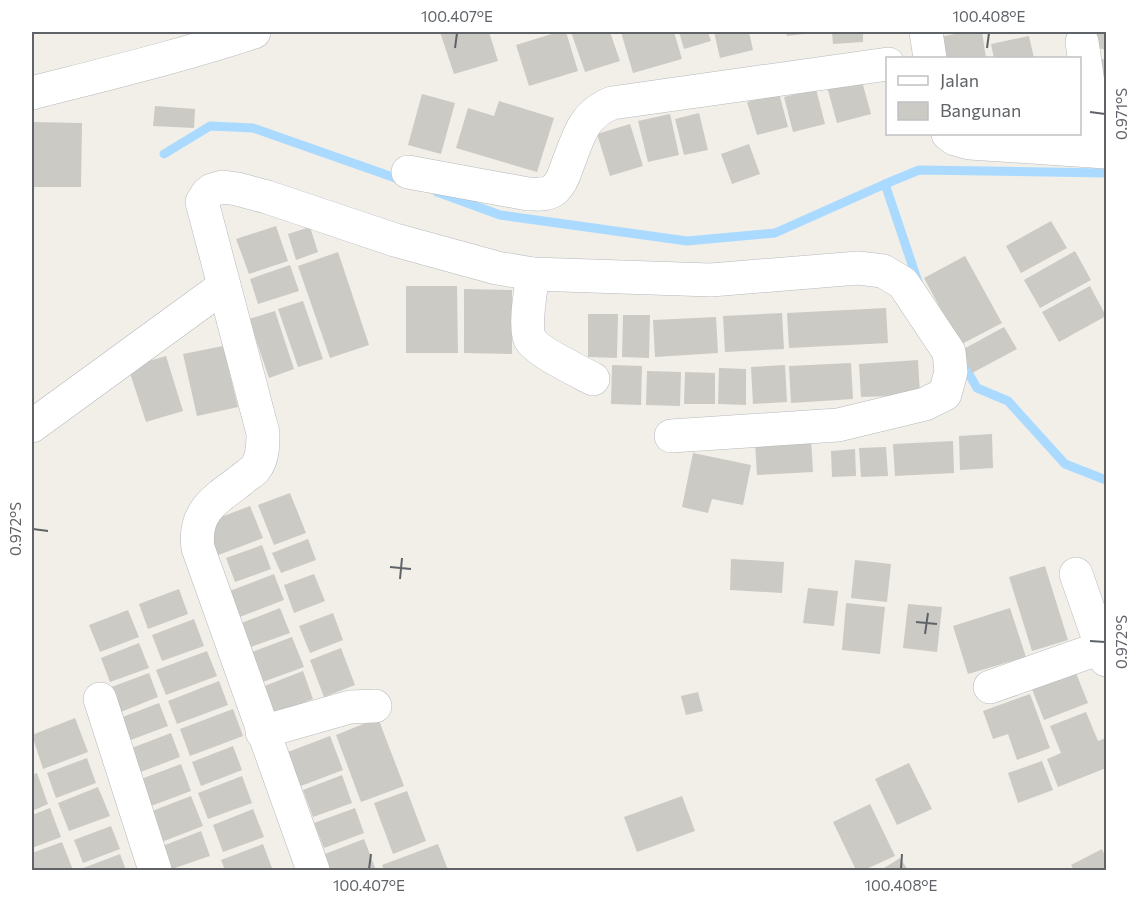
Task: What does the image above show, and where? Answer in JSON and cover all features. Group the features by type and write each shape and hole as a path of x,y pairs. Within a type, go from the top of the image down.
{"street":[{"path":"32,93 119,72 254,32"},
{"path":"926,32 928,57"},
{"path":"949,135 970,143 1102,152 1082,42"},
{"path":"408,172 528,194 544,194 554,190 563,178 582,129 590,115 600,107 612,103 886,64"},
{"path":"313,870 198,548 196,534 202,514 213,501 256,468 263,451 263,433 202,202 207,194 223,187 267,197 395,240 497,268 532,274 711,280 858,268 883,271 903,283 949,352 951,372 945,394 925,404 838,425 671,436"},
{"path":"532,274 528,325 530,339 538,349 593,379"},
{"path":"32,426 224,286"},
{"path":"990,687 1105,651 1076,574"},
{"path":"100,699 156,870"},
{"path":"262,732 350,707 375,706"}],"building":[{"path":"440,32 489,32 498,61 454,74"},
{"path":"558,32 566,32 578,71 529,86 516,45"},
{"path":"571,32 610,32 620,61 585,72"},
{"path":"621,32 674,32 682,59 633,73"},
{"path":"679,32 708,32 711,41 684,49"},
{"path":"714,32 749,32 753,50 720,58"},
{"path":"786,32 812,32 812,33 787,36"},
{"path":"832,32 863,32 863,42 833,44"},
{"path":"982,32 986,57 936,57 932,38"},
{"path":"1091,32 1106,32 1106,50 1087,45"},
{"path":"1029,36 1034,57 994,57 991,44"},
{"path":"1102,59 1106,60 1106,109 1091,106"},
{"path":"860,74 871,114 837,123 826,83"},
{"path":"816,89 825,124 793,132 784,97"},
{"path":"779,93 788,127 757,135 747,102"},
{"path":"422,94 455,103 441,154 408,145"},
{"path":"499,101 554,118 537,172 456,148 468,108 494,116"},
{"path":"155,106 195,109 194,128 153,126"},
{"path":"699,113 708,150 684,155 675,119"},
{"path":"670,114 679,155 648,162 638,121"},
{"path":"32,122 82,123 81,187 32,187"},
{"path":"630,124 643,166 610,176 597,134"},
{"path":"749,144 760,174 732,184 721,154"},
{"path":"1051,221 1067,248 1021,273 1006,246"},
{"path":"276,226 288,261 249,274 236,239"},
{"path":"310,227 318,252 296,260 288,234"},
{"path":"1075,251 1091,280 1040,308 1024,280"},
{"path":"338,252 369,345 330,358 298,266"},
{"path":"965,256 1002,323 960,345 924,278"},
{"path":"290,265 299,291 258,304 250,279"},
{"path":"406,286 457,286 458,353 406,353"},
{"path":"1090,286 1106,316 1059,342 1042,312"},
{"path":"464,289 512,290 512,354 464,353"},
{"path":"303,301 323,359 298,367 278,309"},
{"path":"886,308 888,343 789,348 787,313"},
{"path":"275,311 294,369 269,378 249,319"},
{"path":"782,313 784,349 725,352 723,316"},
{"path":"588,314 618,314 617,358 588,357"},
{"path":"623,315 650,315 649,358 622,357"},
{"path":"716,317 718,353 655,357 653,320"},
{"path":"1004,327 1017,349 972,373 960,351"},
{"path":"223,346 238,407 197,416 183,354"},
{"path":"166,356 183,411 146,422 128,367"},
{"path":"918,360 920,395 861,397 859,364"},
{"path":"851,363 853,399 791,403 789,366"},
{"path":"612,365 642,366 641,405 611,404"},
{"path":"785,365 787,402 753,404 751,367"},
{"path":"719,368 746,369 746,405 718,404"},
{"path":"647,371 681,372 680,406 646,405"},
{"path":"685,372 715,373 715,404 684,404"},
{"path":"992,434 993,468 960,470 959,436"},
{"path":"811,439 813,472 757,475 755,442"},
{"path":"953,441 954,473 895,476 893,444"},
{"path":"886,447 888,476 861,477 859,448"},
{"path":"855,449 856,476 832,477 831,451"},
{"path":"693,453 751,465 743,505 712,499 708,513 682,507"},
{"path":"290,493 306,533 274,545 258,505"},
{"path":"250,506 263,538 213,557 200,525"},
{"path":"308,539 316,560 281,573 272,553"},
{"path":"262,545 271,569 235,582 226,558"},
{"path":"731,559 784,562 782,593 730,590"},
{"path":"855,560 891,564 887,602 851,598"},
{"path":"1045,566 1068,640 1032,651 1009,577"},
{"path":"274,574 284,600 237,618 227,592"},
{"path":"314,574 325,601 294,613 284,585"},
{"path":"808,588 838,591 834,626 803,623"},
{"path":"179,589 188,614 148,629 139,604"},
{"path":"846,603 885,607 880,654 842,650"},
{"path":"908,604 942,607 937,652 903,648"},
{"path":"280,608 290,633 248,648 239,624"},
{"path":"1010,608 1026,657 968,674 953,626"},
{"path":"128,610 139,637 100,652 89,625"},
{"path":"333,613 343,640 310,653 299,626"},
{"path":"194,619 204,646 162,661 152,635"},
{"path":"292,637 304,667 260,683 249,653"},
{"path":"139,643 149,668 110,682 101,658"},
{"path":"341,648 355,685 324,697 310,660"},
{"path":"207,651 217,676 166,695 156,670"},
{"path":"1074,668 1088,703 1044,720 1030,684"},
{"path":"303,671 313,699 272,715 262,687"},
{"path":"149,673 158,697 116,714 106,689"},
{"path":"219,681 228,705 177,724 168,701"},
{"path":"698,692 703,711 686,715 681,696"},
{"path":"1030,694 1050,748 1017,760 1008,734 993,739 983,711"},
{"path":"159,703 168,726 128,741 120,718"},
{"path":"233,709 243,736 190,756 180,729"},
{"path":"1086,712 1098,741 1106,738 1106,768 1058,787 1047,759 1061,753 1050,726"},
{"path":"75,718 88,752 43,769 32,735"},
{"path":"378,718 404,786 361,802 336,735"},
{"path":"171,733 180,757 138,773 129,749"},
{"path":"330,736 343,770 293,789 280,755"},
{"path":"233,746 242,770 201,786 192,762"},
{"path":"87,758 96,783 56,798 47,773"},
{"path":"1042,761 1053,790 1018,803 1008,773"},
{"path":"909,763 932,809 897,825 875,779"},
{"path":"181,764 191,791 151,806 141,779"},
{"path":"37,773 48,804 32,811 32,775"},
{"path":"342,775 352,803 313,817 303,790"},
{"path":"242,776 252,803 208,819 198,793"},
{"path":"98,787 110,816 69,831 58,803"},
{"path":"407,791 426,841 393,854 374,803"},
{"path":"191,796 203,826 159,843 147,813"},
{"path":"682,796 695,831 637,852 624,817"},
{"path":"870,804 895,856 864,870 856,870 833,822"},
{"path":"50,808 61,837 32,848 32,815"},
{"path":"355,808 364,833 324,848 314,823"},
{"path":"253,809 264,837 223,852 213,825"},
{"path":"111,826 120,849 83,863 74,840"},
{"path":"201,831 210,856 169,870 160,847"},
{"path":"364,839 376,870 322,870 317,857"},
{"path":"62,842 73,870 32,870 32,853"},
{"path":"263,844 272,868 225,870 221,860"},
{"path":"438,844 448,870 384,870 382,865"},
{"path":"1102,849 1106,858 1106,870 1074,870 1071,865"},
{"path":"120,854 126,870 78,870"},
{"path":"900,858 908,870 881,870"}],"waterway":[{"path":"164,154 210,126 253,128 404,181"},
{"path":"885,184 919,170 1106,173"},
{"path":"437,192 500,215 687,241 775,233 885,184 918,282"},
{"path":"962,362 977,388 1008,401 1065,464 1106,480"}]}
